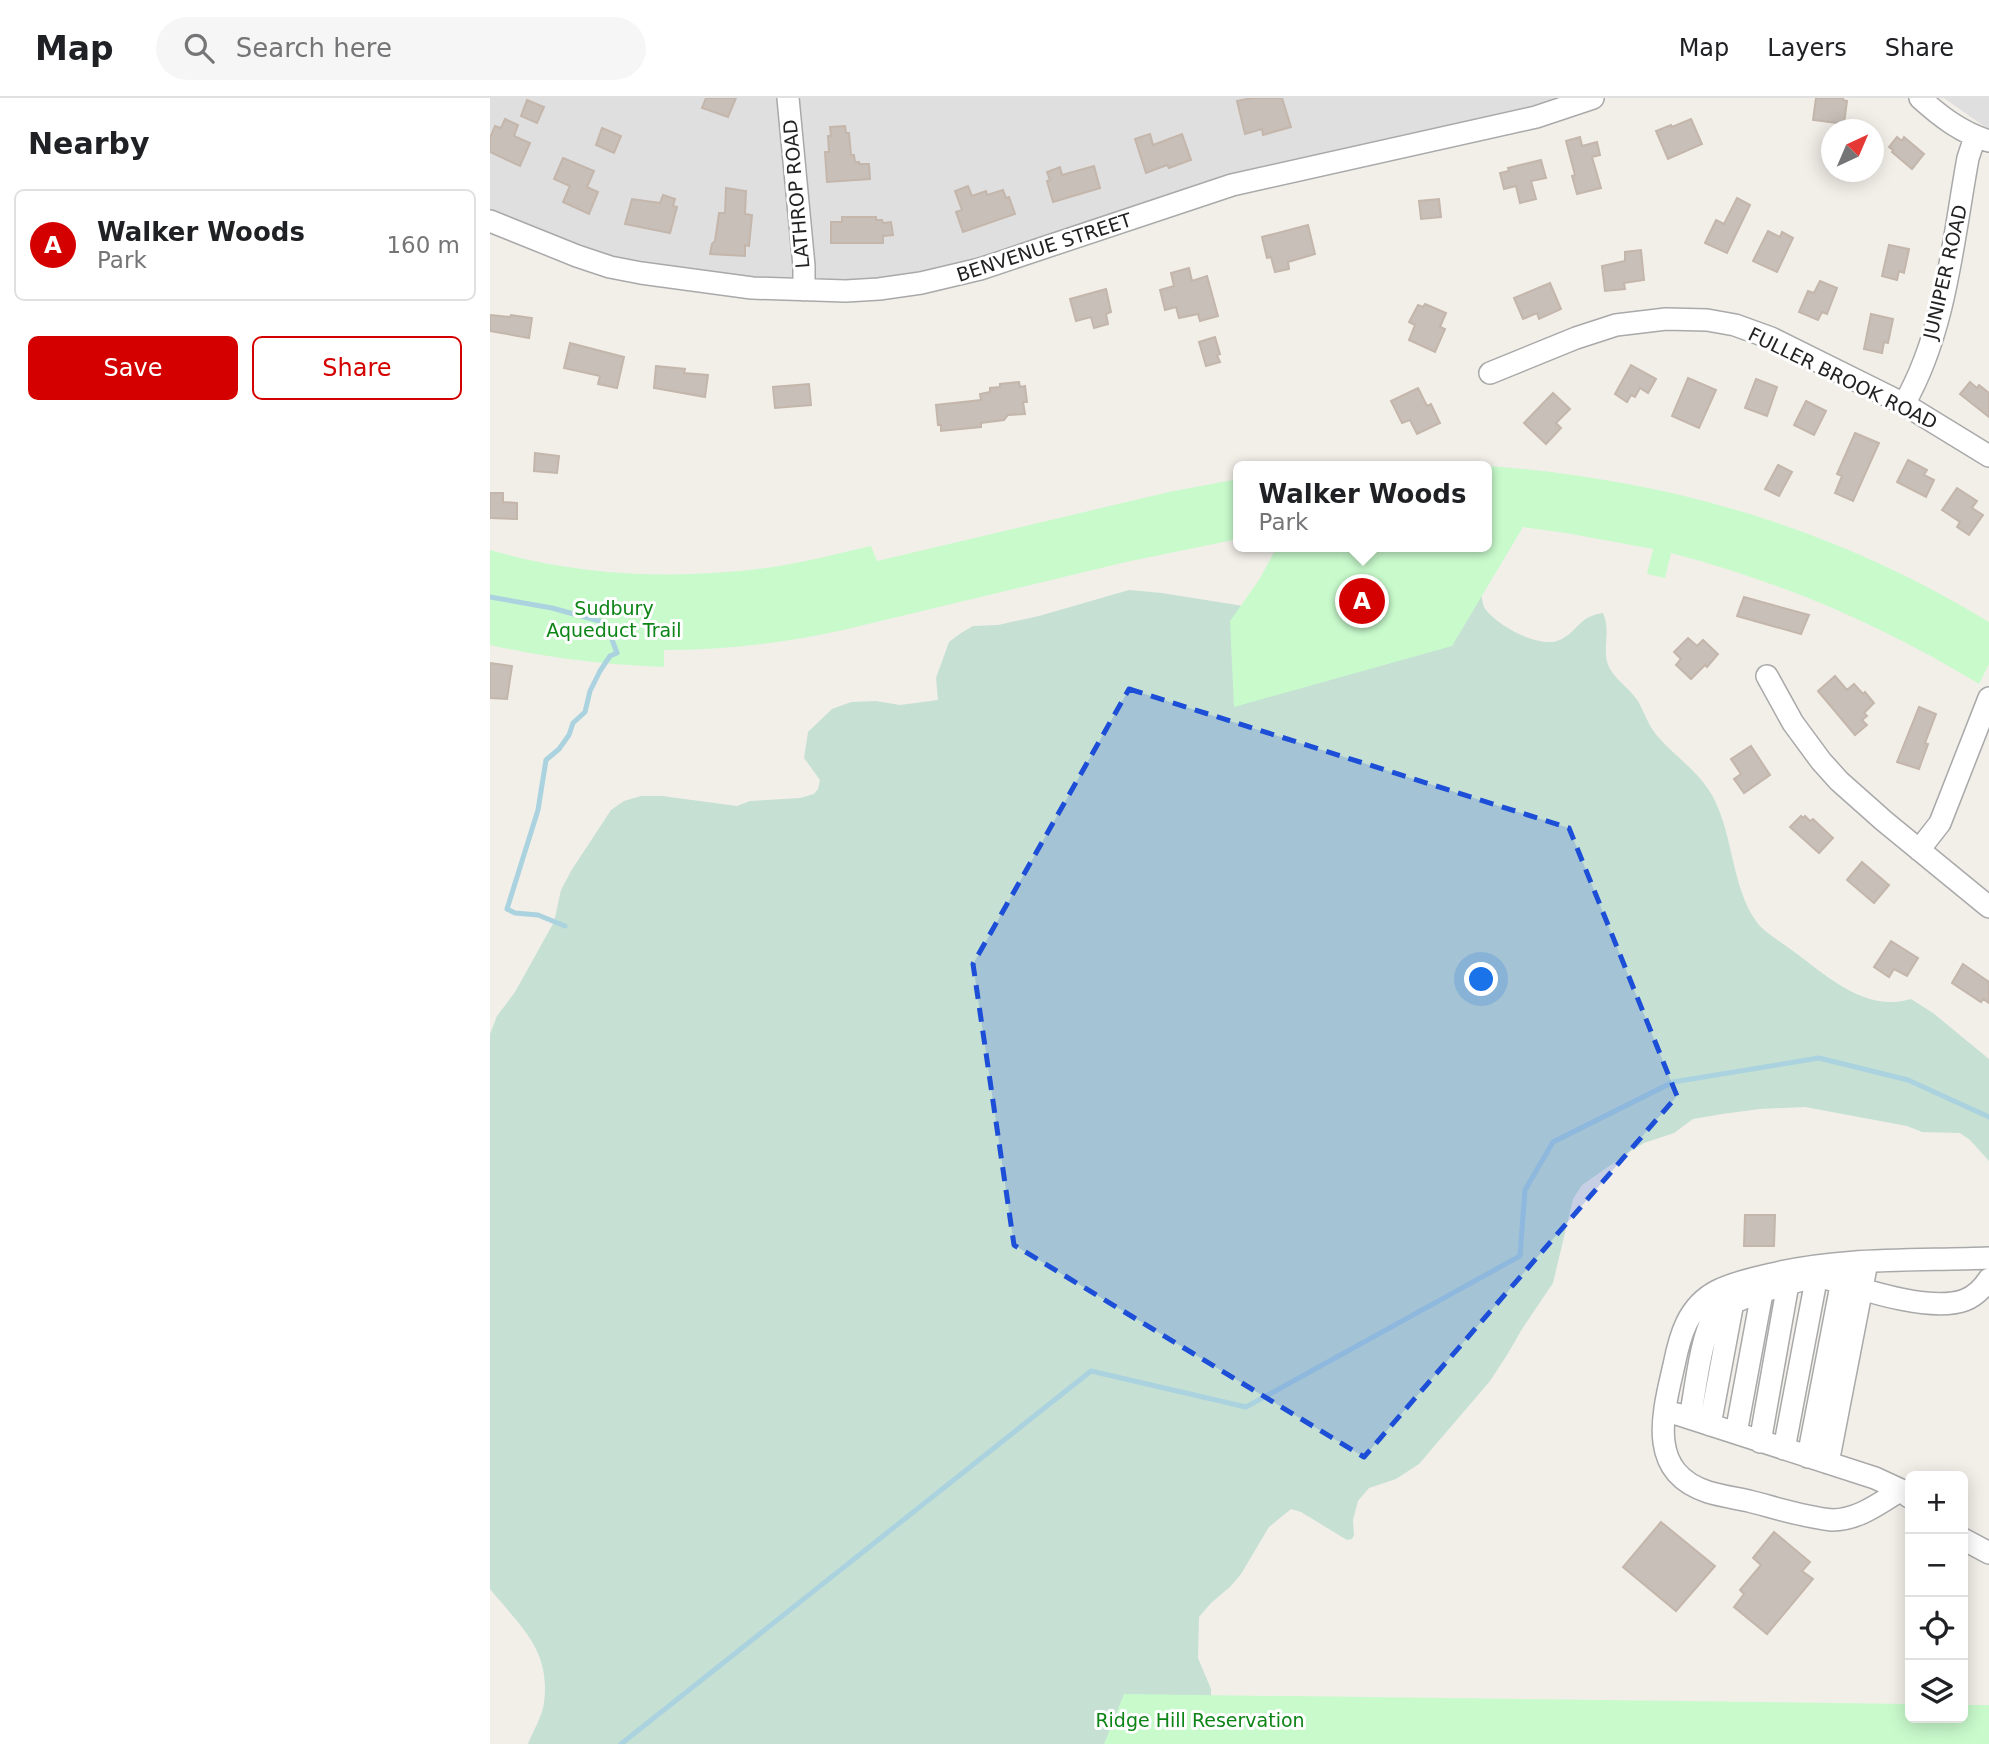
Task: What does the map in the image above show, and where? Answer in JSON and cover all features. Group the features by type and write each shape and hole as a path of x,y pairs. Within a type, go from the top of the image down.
{"street":[{"name":"LATHROP ROAD","path":"788,98 804,290"},
{"name":"BENVENUE STREET","path":"490,221 558,250 624,270 737,286 863,290 946,278 1232,186 1536,117 1593,98"},
{"path":"1920,98 1955,126 1982,139"},
{"name":"JUNIPER ROAD","path":"1904,404 1922,367 1940,311 1968,158 1982,139"},
{"name":"FULLER BROOK ROAD","path":"1490,373 1616,325 1666,319 1707,320 1735,325 1771,338 1904,404 1989,456"},
{"path":"1768,676 1793,723 1821,761 1850,791 1989,907"},
{"path":"1919,850 1940,823 1989,698"},
{"path":"1700,1422 1708,1328 1717,1312 1734,1302 1762,1293 1812,1265 1989,1258"},
{"path":"1808,1457 1849,1280 1867,1262"},
{"path":"1784,1449 1817,1275"},
{"path":"1905,1494 1857,1515 1840,1520 1824,1519 1707,1492 1685,1480 1669,1460 1662,1432 1681,1338 1691,1312 1716,1292 1732,1284 1791,1276 1817,1275 1849,1280 1913,1302 1947,1304 1975,1295 1989,1279"},
{"path":"1760,1442 1791,1276"},
{"path":"1828,1463 1849,1280"},
{"path":"1735,1433 1762,1293"},
{"path":"1665,1410 1875,1478 1905,1493"},
{"path":"1968,1542 1989,1553"}],"highlighted area":[{"path":"1129,689 1569,828 1677,1096 1364,1457 1014,1245 973,964"}],"shaded area":[{"path":"490,98 1574,98 943,272 888,282 795,284 633,267 524,226 490,210"},
{"path":"1944,98 1989,98 1989,129 1988,129"}],"green space":[{"path":"1492,466 1512,468 1655,489 1724,506 1859,554 1925,586 1989,622 1989,664 1979,684 1868,624 1753,578 1671,553 1665,578 1647,574 1653,549 1523,527 1452,646 1234,707 1230,621 1259,580 1274,552 1492,552"},
{"name":"Sudbury Aqueduct Trail","path":"1233,480 1233,540 1126,562 799,639 709,649 664,650 664,667 577,660 490,645 490,550 524,559 592,570 662,574 766,568 871,546 877,561 1169,492"},
{"path":"1129,590 1262,609 1480,590 1484,607 1498,621 1520,634 1543,642 1562,639 1584,620 1603,613 1606,655 1610,669 1638,701 1656,734 1710,792 1721,815 1742,894 1759,925 1848,990 1878,1001 1911,999 1933,1013 1989,1059 1989,1161 1960,1133 1922,1132 1907,1126 1805,1107 1760,1109 1693,1119 1674,1133 1644,1143 1582,1185 1573,1199 1553,1283 1490,1381 1419,1464 1396,1479 1369,1488 1358,1501 1352,1539 1347,1540 1301,1512 1291,1509 1269,1527 1241,1574 1199,1617 1198,1658 1211,1689 1211,1707 1193,1744 528,1744 544,1703 543,1668 523,1628 490,1589 490,1034 497,1016 515,992 554,922 561,890 611,810 624,801 641,796 662,796 737,806 750,801 800,798 814,794 820,780 804,758 808,732 832,709 851,702 876,701 900,705 938,700 936,678 949,642 973,626 998,625 1039,616"},
{"name":"Ridge Hill Reservation","path":"1124,1694 1905,1704 1905,1723 1968,1723 1968,1705 1989,1705 1989,1744 1104,1744"}],"building":[{"path":"706,98 736,98 728,117 702,108"},
{"path":"1282,98 1291,127 1263,135 1262,129 1245,134 1237,101"},
{"path":"1816,98 1843,98 1847,101 1845,119 1813,120"},
{"path":"527,100 544,107 537,123 521,116"},
{"path":"505,119 518,125 514,136 530,143 520,166 490,152 490,138 495,126 501,128"},
{"path":"1691,119 1702,144 1668,159 1656,131"},
{"path":"845,126 846,133 849,133 851,155 854,155 855,162 859,164 869,164 870,179 827,182 825,152 829,152 830,127"},
{"path":"602,128 621,136 614,153 596,145"},
{"path":"1150,134 1153,145 1182,134 1191,160 1146,173 1135,139"},
{"path":"1580,137 1582,146 1597,142 1600,155 1592,157 1601,188 1577,194 1566,141"},
{"path":"1897,137 1902,141 1904,137 1924,154 1912,169 1889,147"},
{"path":"563,158 594,171 587,187 598,192 589,214 563,202 570,186 554,179"},
{"path":"1541,160 1546,178 1531,181 1536,199 1520,203 1516,186 1504,189 1500,173 1509,171 1508,168"},
{"path":"1094,166 1100,188 1053,202 1047,172 1060,167 1062,175"},
{"path":"968,186 972,196 986,191 987,195 1003,190 1006,198 1009,197 1015,214 963,232 956,212 962,210 955,191"},
{"path":"726,188 746,191 745,214 752,215 749,246 745,245 745,256 710,254 719,213 725,213"},
{"path":"663,195 675,199 673,206 677,207 670,233 625,224 632,199 660,203"},
{"path":"1737,198 1750,205 1727,253 1705,243 1716,220 1724,224"},
{"path":"1439,199 1441,217 1421,219 1419,201"},
{"path":"842,217 876,217 876,220 882,220 883,223 891,222 893,235 883,236 883,243 831,243 831,222 842,222"},
{"path":"1308,225 1315,254 1288,262 1289,269 1275,272 1271,257 1267,258 1262,237"},
{"path":"1768,231 1780,237 1782,232 1793,238 1777,272 1753,261"},
{"path":"1889,245 1909,249 1904,273 1899,271 1897,280 1882,276"},
{"path":"1641,250 1644,280 1624,283 1625,289 1605,291 1602,266 1625,261 1625,252"},
{"path":"1189,268 1192,281 1207,276 1218,316 1200,321 1198,314 1179,318 1176,307 1165,310 1160,290 1174,286 1171,273"},
{"path":"1820,281 1837,288 1827,314 1822,312 1818,320 1799,312 1808,291 1814,293"},
{"path":"1550,283 1561,309 1539,319 1537,313 1523,319 1514,298"},
{"path":"1106,289 1111,312 1106,314 1108,324 1094,328 1091,317 1076,321 1070,299"},
{"path":"1425,304 1446,313 1440,327 1445,329 1435,352 1409,340 1415,325 1409,322 1418,305 1423,307"},
{"path":"1871,314 1893,319 1888,343 1884,342 1882,353 1864,349"},
{"path":"490,315 532,318 529,338 490,331"},
{"path":"1215,337 1220,362 1206,366 1199,342"},
{"path":"570,343 624,357 617,388 598,384 600,376 564,368"},
{"path":"1631,365 1656,379 1648,393 1640,388 1635,397 1631,395 1627,402 1615,394"},
{"path":"656,366 685,369 684,373 708,375 705,397 654,388"},
{"path":"1688,378 1716,390 1699,428 1672,416"},
{"path":"1756,379 1777,387 1767,416 1745,408"},
{"path":"1019,382 1020,387 1025,386 1025,414 1008,415 1004,420 981,423 981,427 941,431 936,405 981,400 980,394 990,392 990,388"},
{"path":"1970,382 1989,393 1989,417 1960,394"},
{"path":"809,384 811,405 775,408 773,387"},
{"path":"1418,388 1427,406 1431,404 1440,423 1417,434 1410,420 1402,423 1391,401"},
{"path":"1553,393 1570,409 1556,423 1561,428 1546,444 1524,423"},
{"path":"1806,401 1826,411 1814,435 1794,425"},
{"path":"1855,433 1879,443 1853,501 1835,493 1842,476 1837,474"},
{"path":"535,453 559,456 557,473 534,471"},
{"path":"1908,460 1927,470 1924,475 1934,480 1926,497 1897,482"},
{"path":"1778,465 1792,472 1779,496 1765,489"},
{"path":"1957,488 1977,501 1972,508 1983,515 1969,535 1957,527 1960,522 1942,510"},
{"path":"490,493 503,493 503,502 517,503 517,519 490,518"},
{"path":"1744,597 1809,615 1801,634 1737,616"},
{"path":"1688,638 1697,646 1703,640 1718,654 1691,679 1676,665 1681,659 1674,652"},
{"path":"490,663 512,666 507,699 490,698"},
{"path":"1835,676 1847,690 1854,684 1874,703 1864,713 1867,716 1862,720 1867,725 1855,735 1818,691"},
{"path":"1919,707 1936,714 1919,769 1897,762"},
{"path":"1751,746 1770,775 1744,793 1734,779 1741,774 1731,759"},
{"path":"1801,816 1810,821 1813,819 1833,838 1819,853 1790,827"},
{"path":"1862,862 1889,885 1874,903 1847,880"},
{"path":"1891,941 1918,958 1907,976 1894,969 1889,977 1874,967"},
{"path":"1963,964 1989,982 1989,1003 1983,999 1981,1002 1952,983"},
{"path":"1745,1215 1775,1215 1774,1246 1744,1246"},
{"path":"1661,1522 1715,1566 1676,1611 1623,1567"},
{"path":"1774,1532 1810,1562 1802,1571 1813,1579 1767,1634 1734,1607 1744,1594 1740,1590 1761,1565 1753,1558"}],"waterway":[{"path":"490,597 552,608 603,622 617,653 610,656 600,671 590,691 585,712 573,723 569,735 559,749 546,760 538,810 507,909 515,913 538,915 565,926"},
{"path":"621,1744 1091,1371 1246,1407 1520,1256 1525,1190 1553,1142 1673,1082 1819,1058 1908,1080 1989,1117"}],"place":[{"name":"Walker Woods","path":"1362,601"}]}
